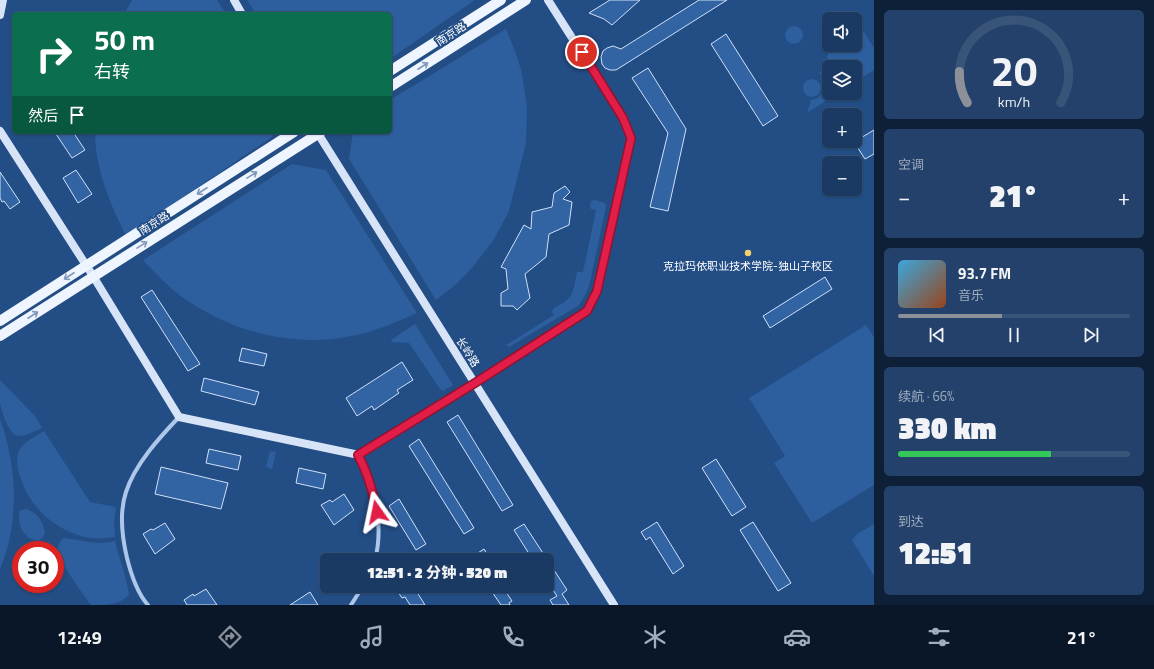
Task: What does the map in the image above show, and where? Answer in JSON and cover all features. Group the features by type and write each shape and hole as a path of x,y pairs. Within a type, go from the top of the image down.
{"main road":[{"name":"南京路","path":"392,70 500,0"},
{"name":"南京路","path":"392,86 526,0"},
{"name":"南京路","path":"0,321 291,134"},
{"name":"南京路","path":"0,336 316,134"}],"street":[{"path":"0,14 3,0"},
{"path":"234,0 241,12"},
{"path":"0,131 93,276 179,417 358,455 475,383 587,311 597,291 631,138 623,118 548,0"},
{"name":"长岭路","path":"320,134 614,605"},
{"path":"148,605 135,584 129,566 124,544 122,510 126,491 134,474 161,436 179,417"},
{"path":"358,455 366,470 372,488 377,512 379,538 376,553"},
{"path":"351,605 359,593"}],"shaded area":[{"path":"132,0 217,0 225,12 125,12"},
{"path":"247,0 475,0 392,58 392,12 255,12"},
{"path":"794,26 800,29 803,35 800,41 794,44 788,41 785,35 788,29"},
{"path":"506,29 522,73 527,108 526,143 509,211 493,241 471,269 454,286 436,300 349,159 353,134 392,134 392,99"},
{"path":"862,29 874,48 874,70 862,78 862,60 826,60 828,52 862,52"},
{"path":"812,79 818,82 821,88 818,94 812,97 806,94 803,88 806,82"},
{"path":"822,93 822,100 827,100 807,113 811,100 818,98"},
{"path":"95,134 273,134 272,137 126,236 104,186"},
{"path":"292,164 326,170 417,313 369,332 352,336 307,340 263,334 221,320 201,309 172,289 143,260"},
{"path":"595,200 605,203 606,207 590,282 585,296 578,306 509,347 506,345 554,315 552,312 553,309 565,302 571,295 577,272 583,272 596,210 591,209 591,201"},
{"path":"415,324 453,385 443,391 440,389 409,343 392,342 391,340"},
{"path":"866,325 874,337 874,485 812,523 774,463 785,456 749,398"},
{"path":"0,380 35,416 42,428 21,436 15,435 12,432 6,422 0,402"},
{"path":"0,419 10,456 14,494 11,532 0,569"},
{"path":"44,431 90,502 116,507 114,522 115,537 90,538 67,531 46,517 30,498 24,488 19,473 17,456 20,449 25,444"},
{"path":"270,451 276,452 272,469 266,467"},
{"path":"27,509 35,514 42,522 45,534 40,540 30,538 22,531 19,520 20,510"},
{"path":"874,524 874,576 852,540 857,534"},
{"path":"65,538 96,543 115,541 127,582 129,595 117,603 91,605 64,565 64,541 61,541"}],"building":[{"path":"610,0 640,0 612,25 604,19 589,13"},
{"path":"699,0 727,0 616,70 605,68 602,64 601,57 603,51 607,48 613,46 621,49"},
{"path":"726,34 778,116 763,126 711,44"},
{"path":"648,68 686,129 668,211 650,207 668,133 632,78"},
{"path":"874,130 874,154 865,159 858,148 862,148 862,137"},
{"path":"56,134 74,134 85,150 72,158"},
{"path":"76,170 92,194 78,203 63,178"},
{"path":"0,172 20,202 10,209 4,201 2,202 0,198"},
{"path":"565,186 570,192 563,199 572,202 569,225 549,234 546,257 525,274 530,298 517,310 513,306 501,306 501,293 508,289 506,269 501,267 524,225 531,229 532,212 552,207 554,193"},
{"path":"825,277 832,289 770,328 763,316"},
{"path":"152,290 200,364 188,371 141,297"},
{"path":"242,348 267,354 264,366 239,361"},
{"path":"402,362 413,380 397,390 399,393 374,410 372,406 357,416 346,398"},
{"path":"204,378 259,392 255,405 201,391"},
{"path":"458,415 513,505 502,511 447,422"},
{"path":"419,439 474,528 464,534 409,446"},
{"path":"209,449 241,456 238,470 206,463"},
{"path":"716,459 746,507 732,516 702,468"},
{"path":"161,467 228,483 221,509 155,494"},
{"path":"299,468 326,474 323,489 296,483"},
{"path":"344,494 354,510 334,525 321,505 330,500 332,502"},
{"path":"399,499 426,544 416,550 389,506"},
{"path":"657,522 684,566 673,574 650,537 646,540 641,532"},
{"path":"753,522 791,583 778,591 740,530"},
{"path":"165,523 175,539 155,554 143,534"},
{"path":"524,524 543,553 529,553 514,530"},
{"path":"484,549 487,553 478,553"},
{"path":"554,570 567,590 562,594 569,605 553,605 550,600 557,596 554,592"},
{"path":"206,589 217,605 187,605 184,600 193,594 194,596"},
{"path":"310,592 318,605 290,605"},
{"path":"399,593 418,593 425,605 410,605 405,597 402,598"},
{"path":"493,593 507,593 512,601 509,603 510,605 501,605"}],"place":[{"name":"克拉玛依职业技术学院-独山子校区","path":"748,253"}],"route":[{"path":"377,512 372,488 366,470 358,455 475,383 587,311 597,291 631,138 623,118 582,52"}]}
